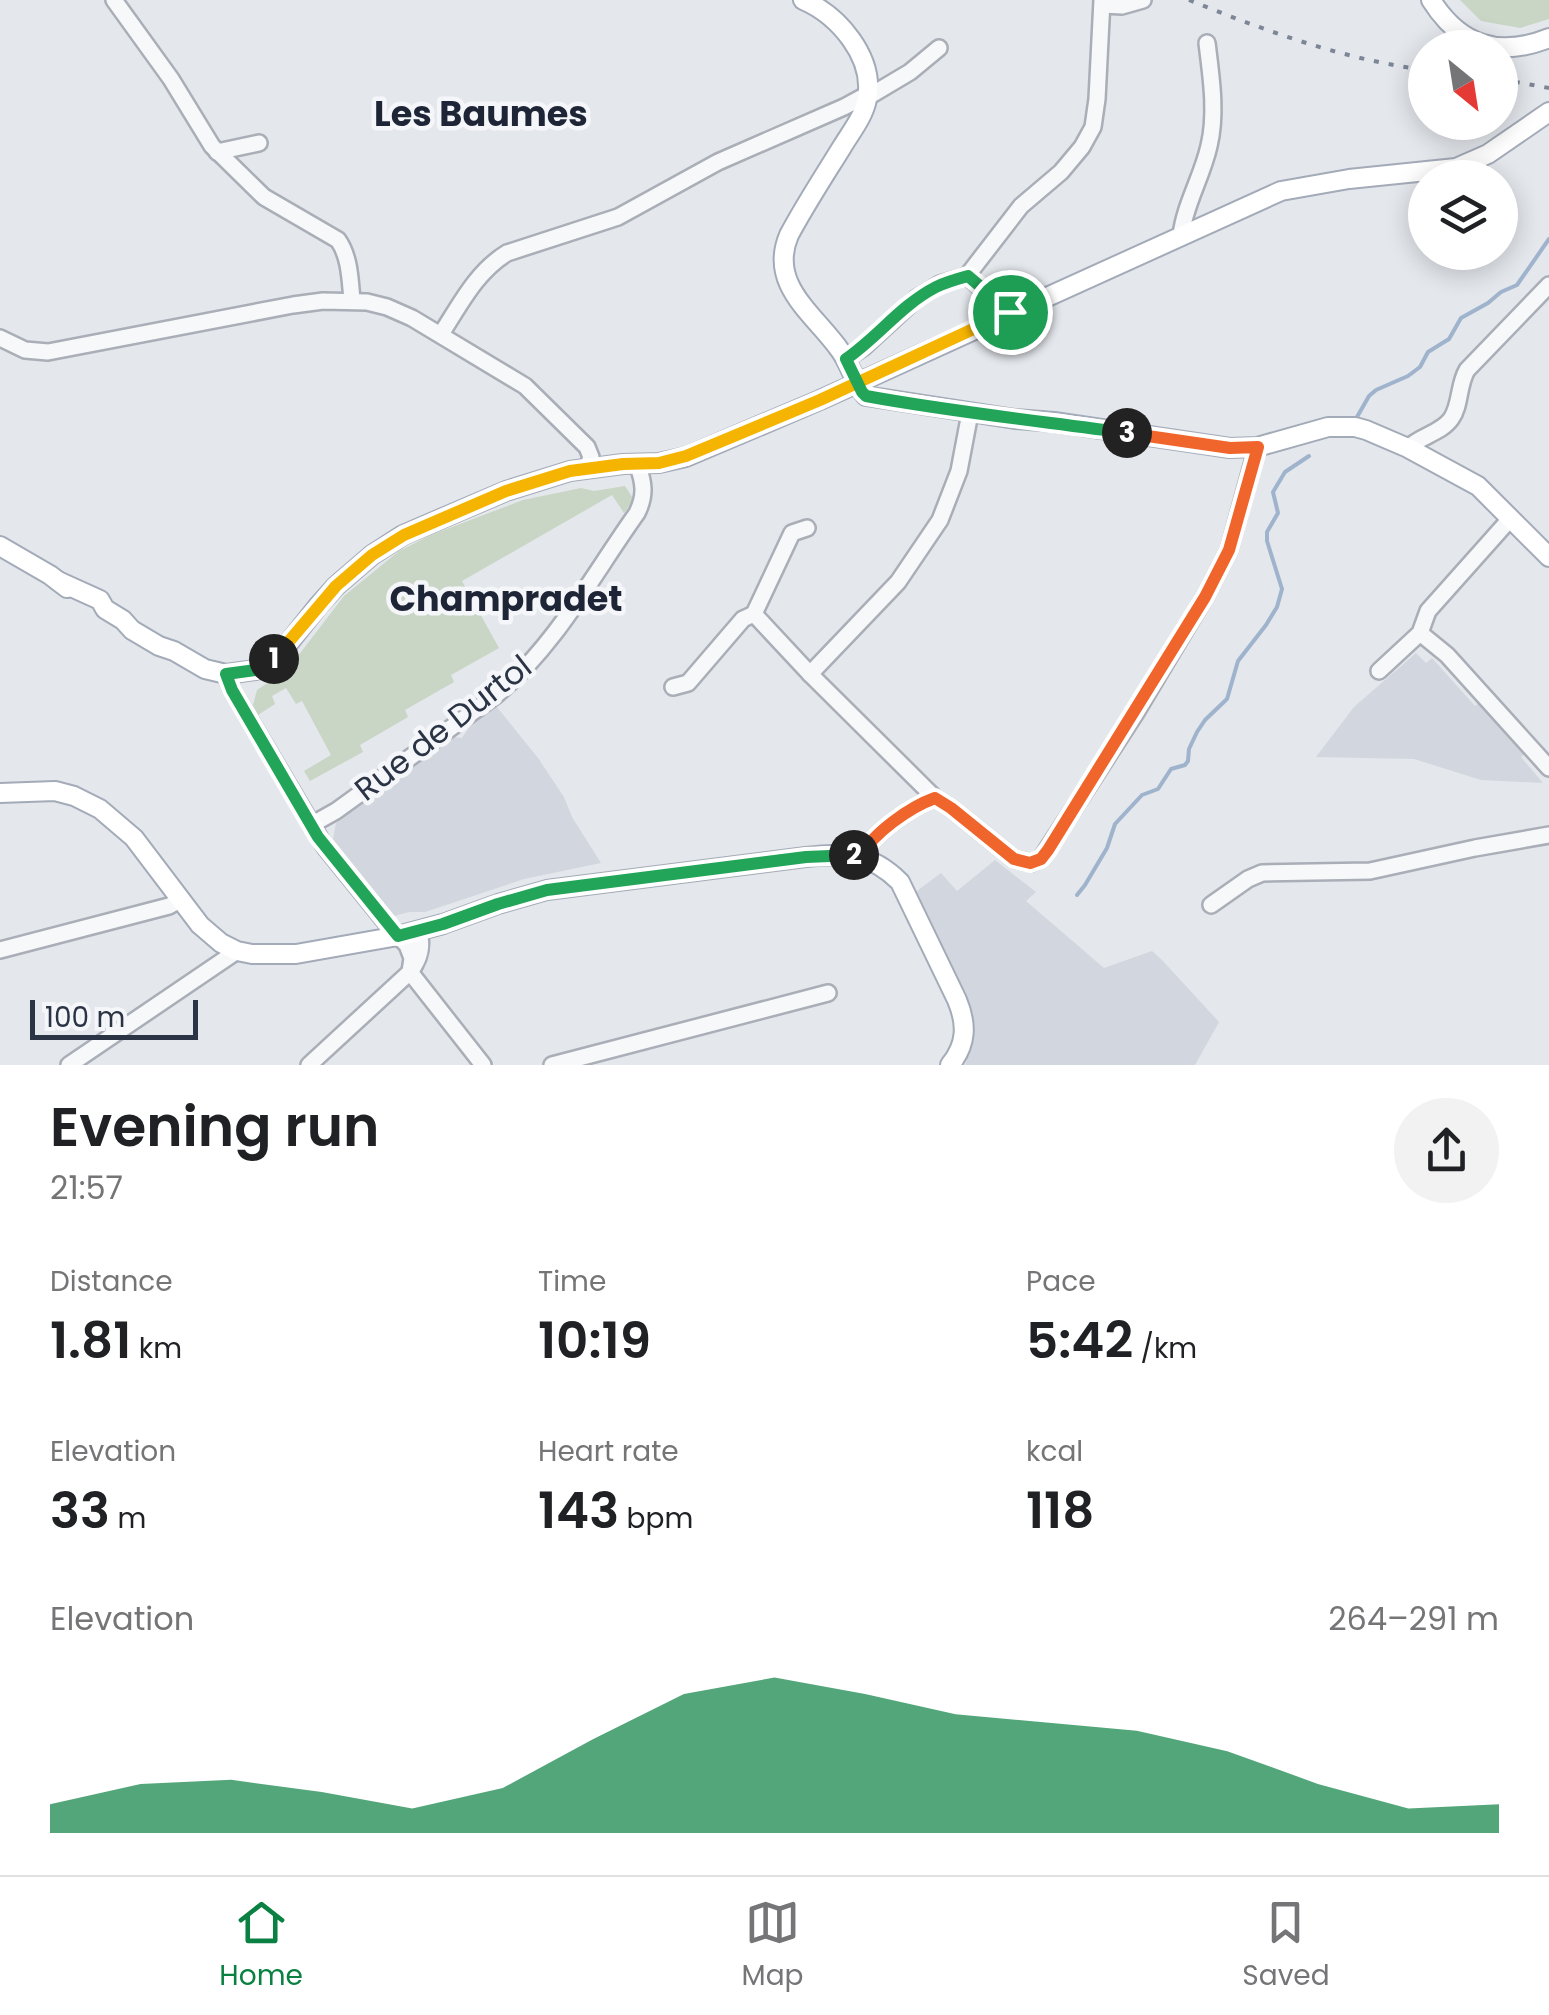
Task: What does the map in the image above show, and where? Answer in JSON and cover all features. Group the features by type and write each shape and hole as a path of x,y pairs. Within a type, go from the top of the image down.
{"main road":[{"path":"803,0 828,15 853,42 865,68 868,95 863,112 789,235 782,260 784,275 794,294 846,359 866,396 1230,448 1258,447 1341,426 1366,430 1478,486 1549,557"},
{"path":"1431,0 1458,32 1487,47 1523,47 1549,38"},
{"path":"1440,0 1464,27 1492,38 1522,40 1549,30"},
{"path":"543,480 582,478 686,456 1282,191 1348,179 1456,168 1488,154 1549,112"},
{"path":"0,546 58,581 100,600 105,609 165,640 174,650 205,668 226,674 247,672 280,654 336,586 388,544 506,491 586,468 638,467"},
{"path":"0,793 54,792 74,796 100,809 134,838 210,935 237,951 271,956 420,931 547,890 806,857 861,856 900,882 958,1000 964,1018 964,1039 950,1065"}],"street":[{"path":"846,359 917,298 940,284 968,276 1020,206 1061,172 1082,147 1092,127 1097,99 1102,3 1132,5 1142,0"},
{"path":"118,1 218,152 264,197 338,240 348,262 352,300"},
{"path":"1181,235 1184,214 1210,142 1212,90 1208,44"},
{"path":"441,334 479,277 507,253 618,217 718,162 868,95 910,72 939,48"},
{"path":"218,152 259,142"},
{"path":"968,276 1010,312"},
{"path":"1408,448 1448,422 1468,370 1549,285"},
{"path":"0,338 25,350 48,352 323,301 352,300 387,306 525,386 586,447 591,457 586,468"},
{"path":"810,674 898,582 940,520 959,470 970,413"},
{"path":"754,614 935,798 1014,859 1030,863 1041,859 1205,597 1229,550 1258,447"},
{"name":"Rue de Durtol","path":"311,825 496,696 543,650 637,514 644,493 638,467"},
{"path":"1379,672 1420,633 1428,611 1510,519"},
{"path":"673,688 688,682 743,619 754,614 792,533 807,528"},
{"path":"1420,633 1447,655 1549,768"},
{"path":"244,708 247,672"},
{"path":"226,674 325,848 410,951 410,972 483,1065"},
{"path":"861,856 872,838 922,802 935,798"},
{"path":"1210,905 1262,873 1370,871 1549,835"},
{"path":"0,950 134,916 180,900"},
{"path":"309,1065 410,972 419,961 420,931"},
{"path":"69,1065 237,951"},
{"path":"552,1065 828,993"}],"shaded area":[{"path":"1416,653 1426,663 1432,658 1475,706 1482,701 1527,751 1521,757 1543,783 1481,780 1414,759 1316,757 1354,707"},
{"path":"496,706 538,758 601,863 524,879 425,912 394,916 333,839 336,823 453,737 462,738 472,723"},
{"path":"995,860 1036,892 1026,901 1104,968 1152,951 1162,960 1219,1022 1195,1065 965,1065 973,1040 973,1014 913,894 941,873 957,891"}],"green space":[{"path":"1460,0 1549,0 1549,19 1520,28 1481,21"},
{"path":"625,486 634,500 624,513 612,495 462,581 499,648 451,675 454,682 405,710 408,717 360,745 363,752 310,781 304,771 331,755 302,701 296,704 286,688 272,696 275,704 258,715 253,705 257,690 288,669 344,596 399,551 523,500 581,488 594,491"}],"waterway":[{"path":"1357,417 1376,390 1420,367 1428,352 1449,339 1461,318 1517,285 1549,239"},
{"path":"1077,895 1107,848 1115,824 1142,795 1158,789 1171,769 1188,761 1197,732 1227,699 1238,661 1277,607 1282,589 1267,541 1267,532 1278,513 1273,492 1285,472 1309,456"}],"railway":[{"path":"1189,0 1305,42 1408,67"},
{"path":"1518,82 1549,88"}],"district":[{"name":"Les Baumes","path":"481,114"},
{"name":"Champradet","path":"506,599"}],"route":[{"path":"1010,312 878,372 857,382 834,393 820,400 686,456 659,463 570,471 449,514 372,555 336,586 270,662 256,670 226,674 325,848 398,936 547,890 806,857 861,856 872,838 922,802 935,798 1014,859 1030,863 1041,859 1205,597 1229,550 1258,447 1230,448 866,396 862,392 857,382 846,359 917,298 940,284 968,276 1010,312"}]}
